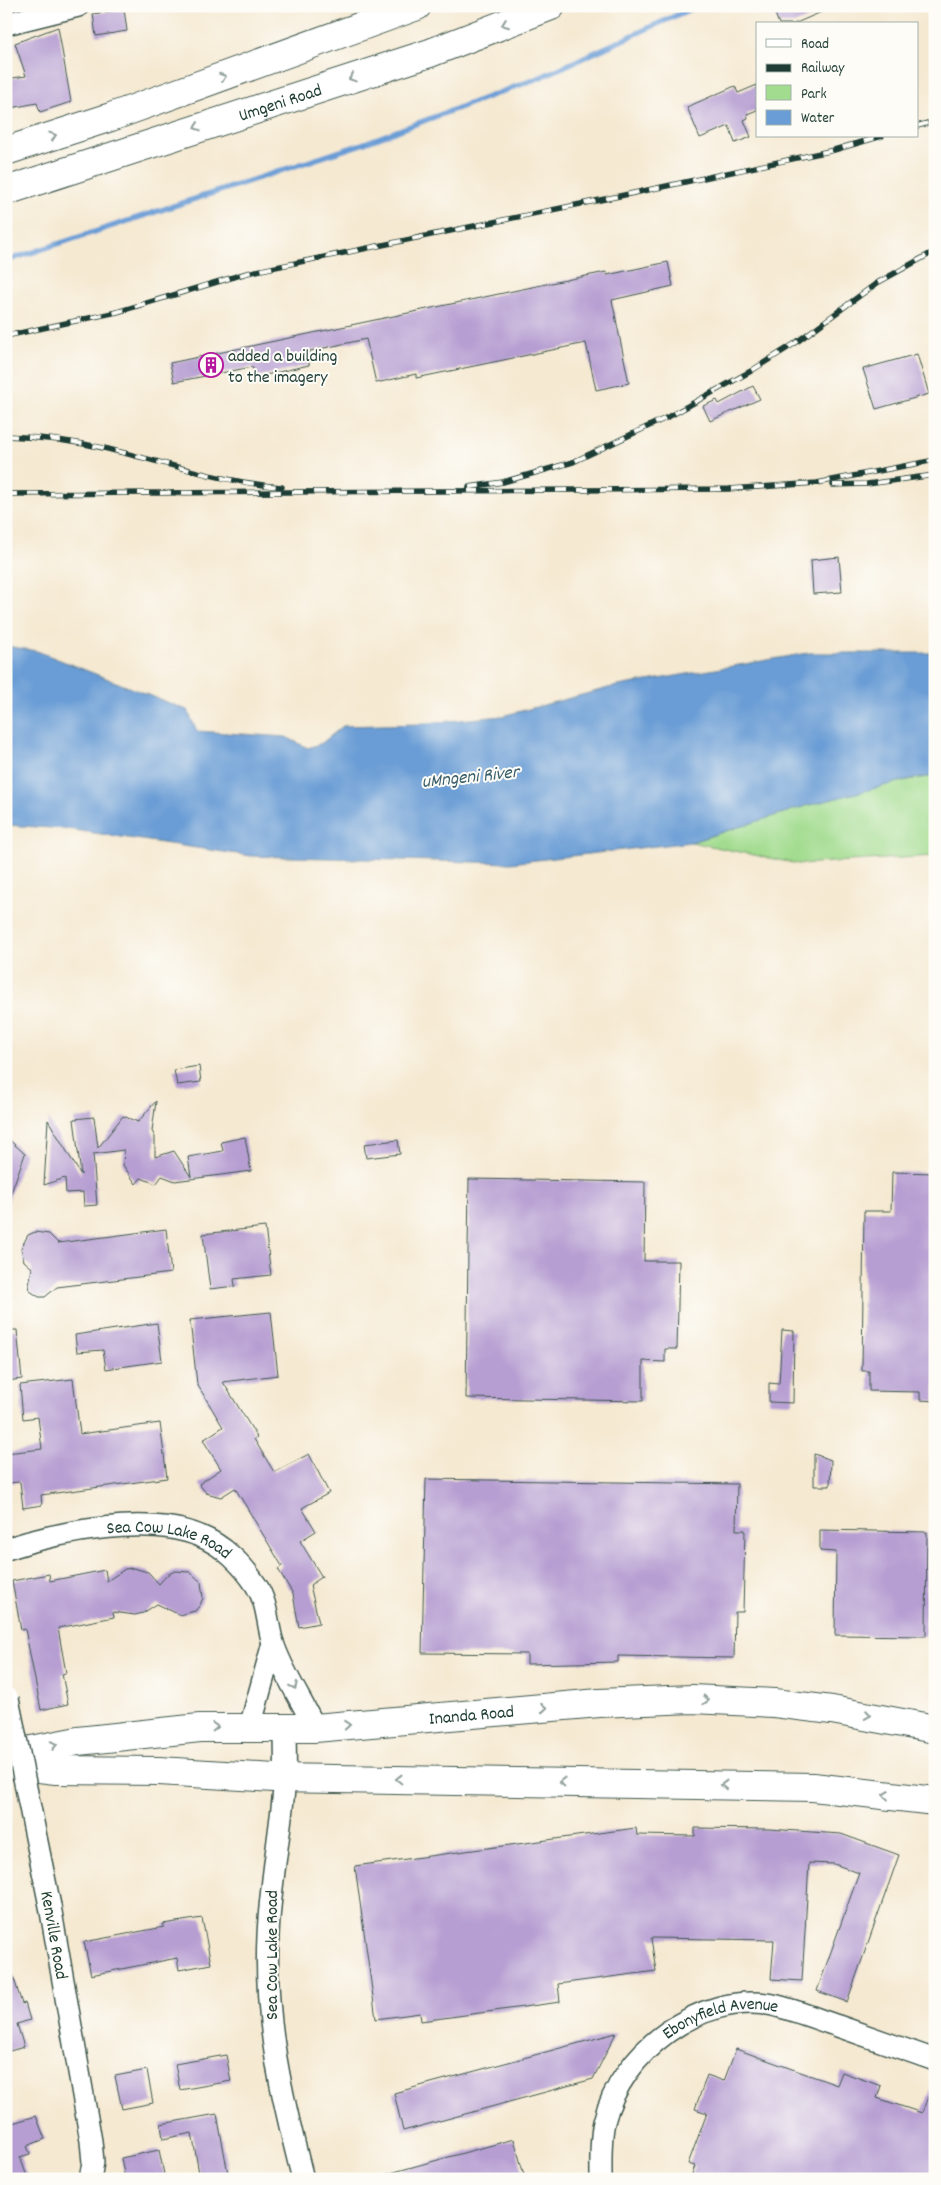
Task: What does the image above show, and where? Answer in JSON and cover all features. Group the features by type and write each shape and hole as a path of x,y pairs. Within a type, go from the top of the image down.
{"main road":[{"path":"6,151 111,117 417,6"},
{"name":"Umgeni Road","path":"6,191 430,53 551,6"},
{"name":"Inanda Road","path":"6,1755 78,1741 200,1728 315,1728 599,1703 692,1699 774,1703 822,1708 879,1717 935,1729"},
{"path":"6,1764 56,1770 159,1771 285,1778 813,1787 935,1801"}],"street":[{"path":"6,24 78,6"},
{"name":"Sea Cow Lake Road","path":"6,1549 121,1526 174,1530 199,1536 218,1545 235,1560 257,1586 268,1615 273,1644 315,1728"},
{"name":"Sea Cow Lake Road","path":"250,1727 273,1644"},
{"name":"Kenville Road","path":"7,1696 50,1906 91,2141 93,2162 90,2179"},
{"name":"Sea Cow Lake Road","path":"285,1729 285,1778 270,1887 268,1985 270,2027 275,2056 303,2179"},
{"name":"Ebonyfield Avenue","path":"602,2179 604,2122 614,2095 650,2045 676,2026 708,2011 743,2003 772,2005 935,2060"}],"green space":[{"path":"935,776 935,856 798,864 691,842 843,795 873,787"}],"water":[{"name":"uMngeni River","path":"6,646 37,651 187,710 197,731 286,737 308,748 322,743 343,726 419,724 502,716 612,687 808,653 935,653 935,776 911,779 806,806 691,842 511,863 251,856 67,829 6,825"}],"building":[{"path":"772,6 835,6 799,22 778,22"},
{"path":"124,9 127,31 96,36 93,14"},
{"path":"58,27 71,102 40,112 37,103 6,109 6,79 26,76 15,43"},
{"path":"756,85 756,110 747,114 748,118 744,120 751,137 735,143 729,126 700,138 687,107 735,86 738,93"},
{"path":"668,262 673,286 612,300 629,383 596,390 586,343 416,378 416,374 376,383 366,339 310,351 309,365 257,377 252,367 174,382 170,363 556,282 606,272 607,275"},
{"path":"917,354 929,394 876,409 863,369"},
{"path":"753,386 760,399 710,421 703,406 717,400 719,404"},
{"path":"839,557 842,592 813,594 811,560"},
{"path":"199,1066 201,1082 177,1085 174,1070"},
{"path":"156,1101 152,1131 155,1137 155,1157 174,1151 191,1177 188,1157 223,1151 221,1142 245,1137 251,1171 175,1181 162,1176 156,1184 141,1178 136,1184 123,1165 124,1150 93,1154 97,1205 84,1206 83,1192 66,1193 65,1178 44,1185 48,1120 81,1175 74,1119 94,1117 98,1148 123,1116 138,1122"},
{"path":"6,1137 25,1154 8,1201 6,1201"},
{"path":"398,1140 400,1154 366,1158 364,1144"},
{"path":"892,1172 935,1173 935,1401 920,1400 920,1392 869,1391 869,1371 862,1371 864,1211 891,1211"},
{"path":"469,1179 645,1182 644,1261 679,1261 677,1349 665,1349 665,1362 643,1361 643,1401 466,1398"},
{"path":"265,1227 271,1275 234,1279 235,1286 210,1289 203,1234"},
{"path":"166,1229 171,1273 57,1287 45,1297 39,1297 30,1291 29,1285 32,1268 24,1261 21,1248 28,1235 35,1232 49,1234 58,1243"},
{"path":"271,1312 278,1375 223,1382 257,1437 254,1439 274,1472 309,1454 329,1493 302,1508 316,1531 300,1541 322,1577 310,1585 319,1623 299,1627 293,1594 278,1569 282,1566 235,1488 221,1497 206,1493 199,1484 221,1469 203,1440 223,1427 197,1384 190,1320"},
{"path":"157,1323 162,1361 106,1369 103,1350 77,1352 75,1335"},
{"path":"6,1330 17,1330 22,1379 6,1381"},
{"path":"782,1330 794,1331 793,1403 769,1402 769,1383 779,1384"},
{"path":"73,1379 80,1434 160,1423 167,1478 41,1495 42,1505 23,1508 20,1482 6,1483 6,1453 42,1449 38,1417 23,1419 20,1385"},
{"path":"814,1454 831,1460 830,1486 814,1486"},
{"path":"426,1479 737,1484 736,1530 745,1530 743,1612 735,1612 734,1658 618,1656 618,1662 527,1664 527,1654 422,1653"},
{"path":"820,1530 927,1532 926,1636 835,1635 836,1552 820,1551"},
{"path":"133,1568 148,1572 159,1584 168,1574 175,1571 190,1572 201,1582 203,1598 200,1605 195,1611 180,1615 157,1604 143,1613 135,1615 113,1612 114,1617 58,1628 66,1673 62,1674 68,1704 41,1710 25,1629 21,1630 12,1581 49,1574 50,1581 105,1570 107,1581 125,1569"},
{"path":"636,1828 637,1835 695,1836 695,1828 769,1829 841,1834 899,1855 847,2002 817,1991 859,1873 834,1864 809,1863 802,1981 771,1979 774,1940 651,1938 656,1971 558,1984 560,2002 421,2021 420,2013 376,2019 355,1866"},
{"path":"202,1918 211,1964 179,1970 177,1958 91,1975 84,1942 164,1927 163,1924"},
{"path":"6,1966 10,1966 22,2004 25,2003 30,2020 17,2024 24,2047 6,2052"},
{"path":"616,2033 593,2079 403,2131 394,2093"},
{"path":"736,2049 837,2085 842,2072 881,2086 877,2098 922,2113 933,2084 935,2085 935,2179 690,2179 695,2166 688,2164 707,2113 695,2109 707,2075 724,2081"},
{"path":"226,2055 231,2081 180,2090 175,2064"},
{"path":"147,2070 153,2103 122,2109 115,2076"},
{"path":"217,2114 229,2179 200,2179 192,2133 163,2139 161,2124"},
{"path":"36,2116 45,2139 27,2146 30,2154 20,2157 28,2179 6,2179 6,2125"},
{"path":"514,2139 525,2179 388,2179 387,2174"},
{"path":"159,2150 165,2179 125,2179 121,2158"}],"waterway":[{"path":"6,261 362,144 541,77 697,6"}],"railway":[{"path":"918,126 935,121"},
{"path":"6,336 117,312 247,273 634,193 834,150 875,138"},
{"path":"469,487 503,482 573,462 668,417 751,371 794,344 877,283 935,251"},
{"path":"6,436 45,438 83,444 237,481 282,487"},
{"path":"6,494 729,489 817,483 935,460"},
{"path":"833,485 867,484 935,475"}],"place":[{"name":"added a building to the imagery","path":"211,365"}]}
